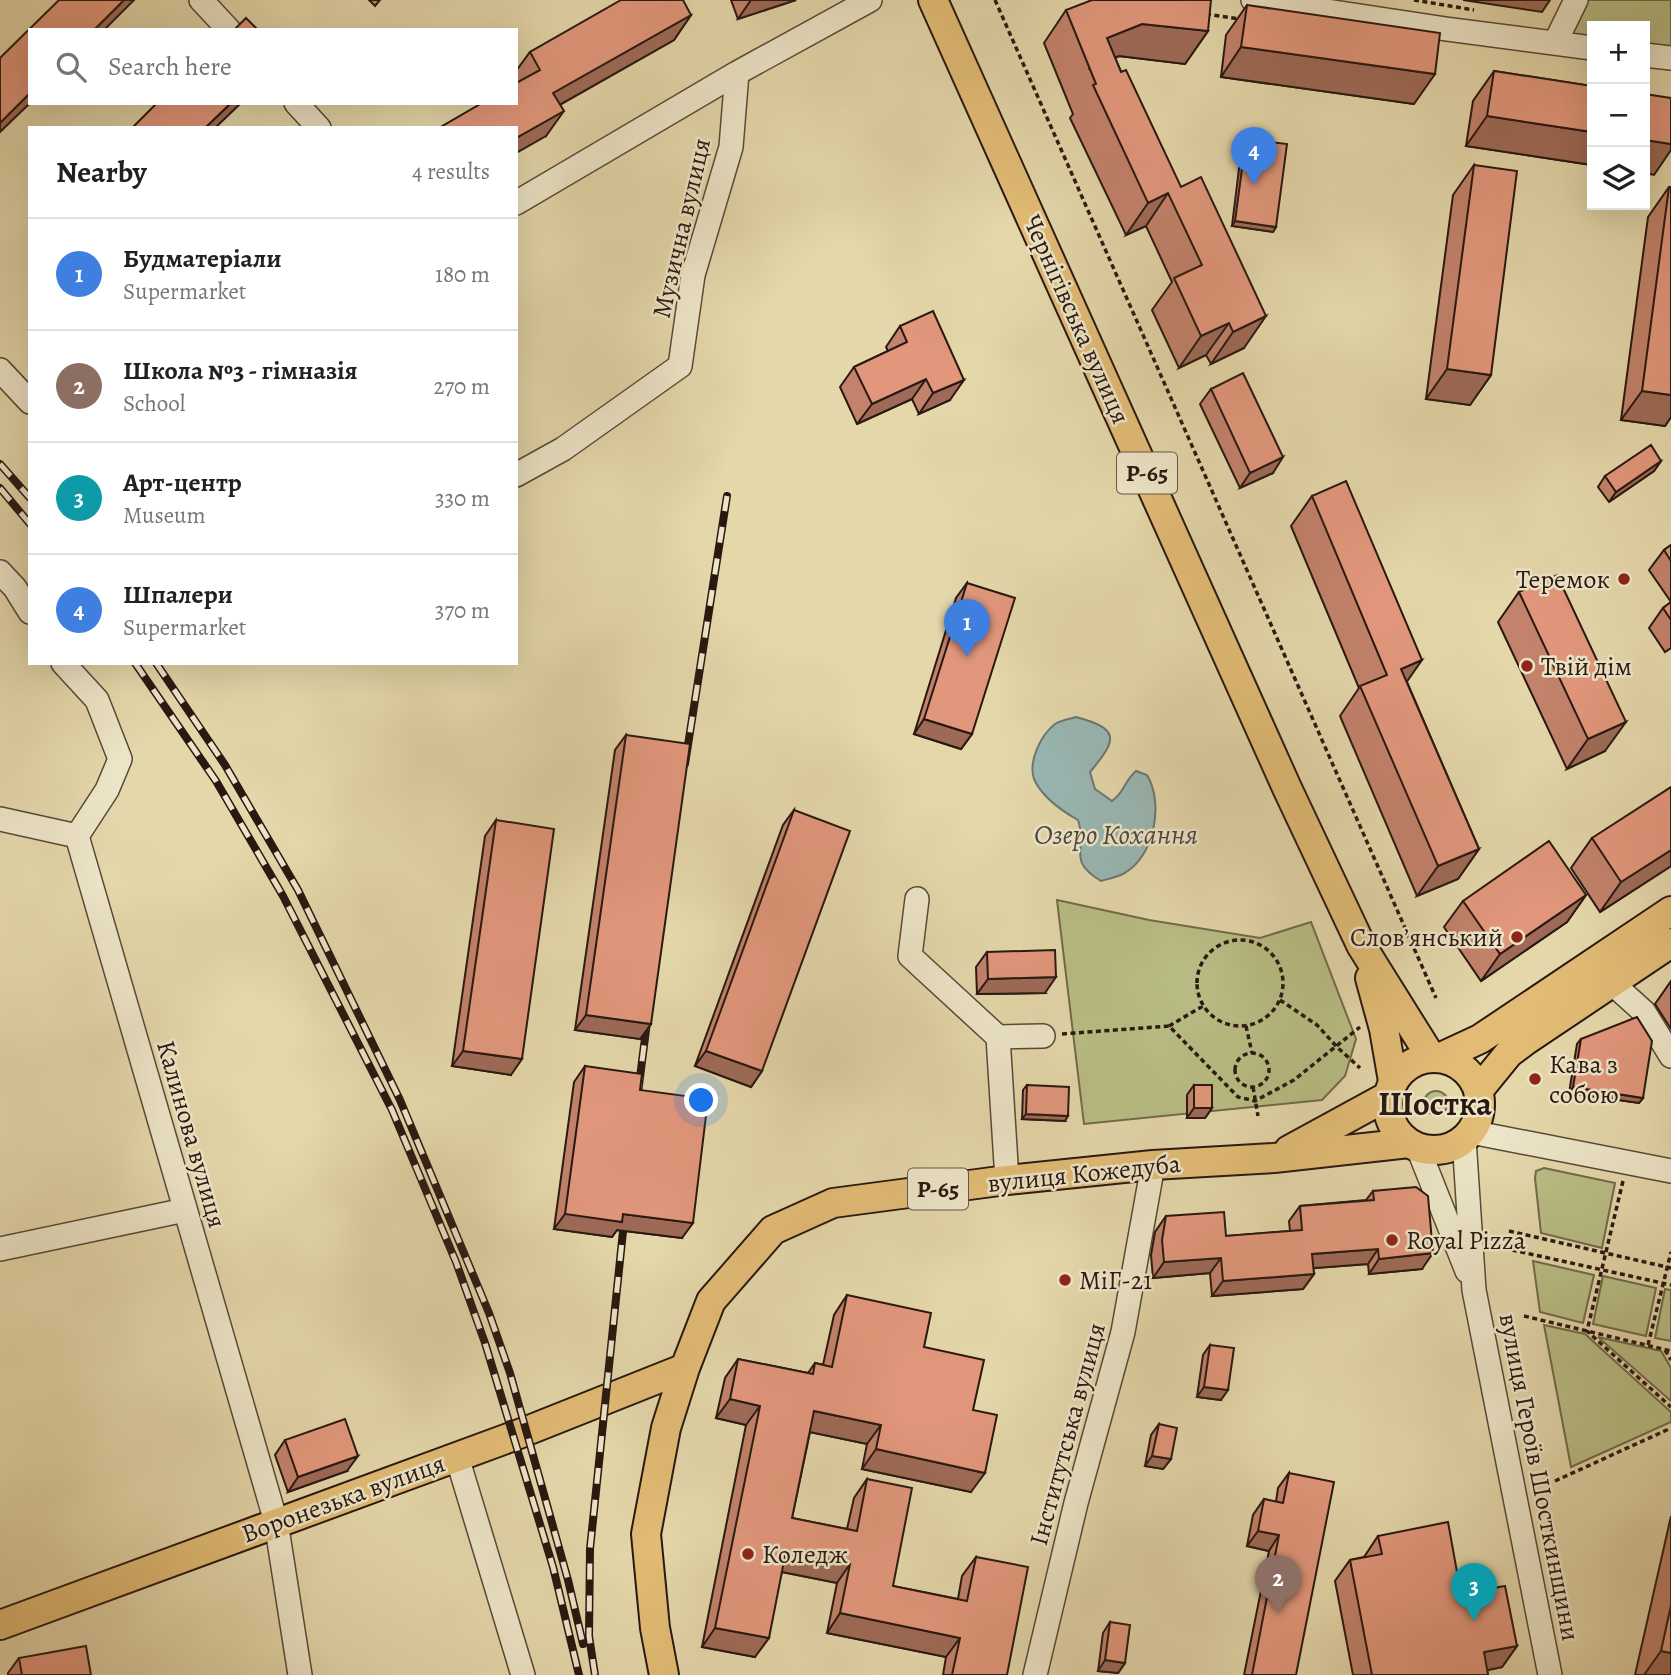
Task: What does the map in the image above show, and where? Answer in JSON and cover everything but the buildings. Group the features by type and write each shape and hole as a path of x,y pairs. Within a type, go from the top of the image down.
{"main road":[{"name":"Чернігівська вулиця","path":"933,0 1282,775 1361,944 1435,1058"},
{"path":"1435,1058 1480,1039 1671,911"},
{"path":"1467,1136 1479,1112 1478,1091 1517,1047 1671,943"},
{"name":"Чернігівська вулиця","path":"1361,944 1384,1029 1390,1089"},
{"name":"Р-65","path":"1467,1136 1447,1148 1428,1150 1413,1145 1398,1134 1391,1123 1388,1110 1390,1089 1409,1064 1435,1058 1452,1061 1464,1068 1478,1091"},
{"name":"вулиця Кожедуба","path":"1274,1158 1348,1120 1390,1089"},
{"name":"вулиця Кожедуба","path":"685,1368 710,1301 773,1230 833,1203 1007,1180 1153,1165 1274,1158 1413,1145"},
{"name":"Р-65","path":"664,1675 655,1628 646,1534 666,1428 685,1368"},
{"name":"Воронезька вулиця","path":"0,1625 457,1457 685,1368"}],"street":[{"path":"201,0 227,28"},
{"path":"518,203 737,74 870,0"},
{"path":"1253,0 1587,47"},
{"path":"1555,43 1576,0"},
{"path":"1650,56 1671,58"},
{"name":"Музична вулиця","path":"518,474 563,449 680,366 693,275 731,147 737,74"},
{"path":"298,105 317,126"},
{"path":"0,370 28,400"},
{"path":"0,572 15,588 28,609"},
{"path":"0,819 77,836 107,790 120,759 97,700 65,665"},
{"name":"Калинова вулиця","path":"77,836 276,1522 300,1675"},
{"path":"918,900 910,956 998,1037 1007,1180"},
{"path":"1613,984 1644,1012 1671,1056"},
{"path":"998,1037 1042,1036"},
{"path":"1467,1136 1671,1171"},
{"name":"вулиця Героїв Шосткинщини","path":"1467,1136 1474,1290 1550,1675"},
{"name":"вулиця Героїв Шосткинщини","path":"1413,1145 1474,1290"},
{"name":"Інститутська вулиця","path":"1035,1675 1076,1503 1123,1332 1153,1165"},
{"path":"0,1249 186,1210"},
{"path":"457,1457 523,1675"}],"path":[{"path":"995,0 1436,998"},
{"path":"1234,940 1257,943 1275,957 1283,978 1279,1000 1266,1017 1246,1026 1224,1023 1204,1006 1197,989 1199,967 1213,948 1234,940"},
{"path":"1279,1000 1317,1025 1360,1068"},
{"path":"1042,1036 1168,1026 1204,1006"},
{"path":"1168,1026 1238,1097 1255,1101 1294,1080 1364,1024"},
{"path":"1246,1026 1252,1052"},
{"path":"1252,1052 1261,1055 1268,1062 1270,1070 1267,1079 1253,1087 1238,1080 1235,1071 1237,1062 1243,1055 1252,1052"},
{"path":"1253,1087 1258,1116"},
{"path":"1587,1331 1628,1162"},
{"path":"1509,1231 1669,1267"},
{"path":"1512,1250 1671,1285"},
{"path":"1648,1345 1671,1252"},
{"path":"1524,1316 1671,1351"},
{"path":"1587,1331 1671,1407"},
{"path":"1664,1349 1671,1360"},
{"path":"1555,1481 1671,1428"}],"green space":[{"path":"1576,0 1671,0 1671,59 1650,56 1650,21 1587,21 1587,47 1555,43"},
{"path":"1057,900 1149,920 1260,938 1311,922 1356,1039 1345,1076 1322,1100 1084,1124"},
{"path":"1436,1091 1445,1094 1448,1103 1445,1112 1436,1115 1427,1112 1424,1103 1427,1094"},
{"path":"1544,1168 1615,1183 1602,1248 1541,1233 1535,1178 1536,1171"},
{"path":"1533,1261 1594,1275 1583,1323 1540,1312"},
{"path":"1603,1276 1656,1288 1646,1336 1593,1324"},
{"path":"1665,1289 1671,1290 1671,1341 1655,1338"},
{"path":"1544,1325 1585,1334 1671,1412 1671,1422 1571,1467"},
{"path":"1598,1337 1661,1351 1671,1368 1671,1401"}],"water":[{"name":"Озеро Кохання","path":"1076,717 1101,726 1110,737 1106,752 1090,772 1095,789 1112,801 1136,771 1147,775 1155,800 1153,829 1143,855 1123,874 1101,881 1090,874 1081,860 1078,820 1047,798 1034,779 1034,757 1045,735 1057,723"}],"railway":[{"path":"0,464 28,496"},
{"path":"0,488 28,522"},
{"path":"685,764 727,496"},
{"path":"136,665 216,781 283,896 392,1110 456,1262 485,1343 553,1567 579,1675"},
{"path":"157,665 225,765 298,890 400,1100 489,1313 510,1373 568,1580 583,1644"},
{"path":"638,1093 648,1014"},
{"path":"595,1675 589,1636 590,1549 625,1212"}],"place":[{"name":"Шпалери","path":"1254,185"},
{"name":"Теремок","path":"1624,579"},
{"name":"Будматеріали","path":"967,657"},
{"name":"Твій дім","path":"1527,666"},
{"name":"Слов’янський","path":"1517,937"},
{"name":"Кава з собою","path":"1535,1079"},
{"name":"Royal Pizza","path":"1392,1240"},
{"name":"МіГ-21","path":"1065,1280"},
{"name":"Коледж","path":"748,1554"},
{"name":"Школа №3 - гімназія","path":"1278,1613"},
{"name":"Арт-центр","path":"1474,1621"}],"district":[{"name":"Шостка","path":"1435,1103"}]}
